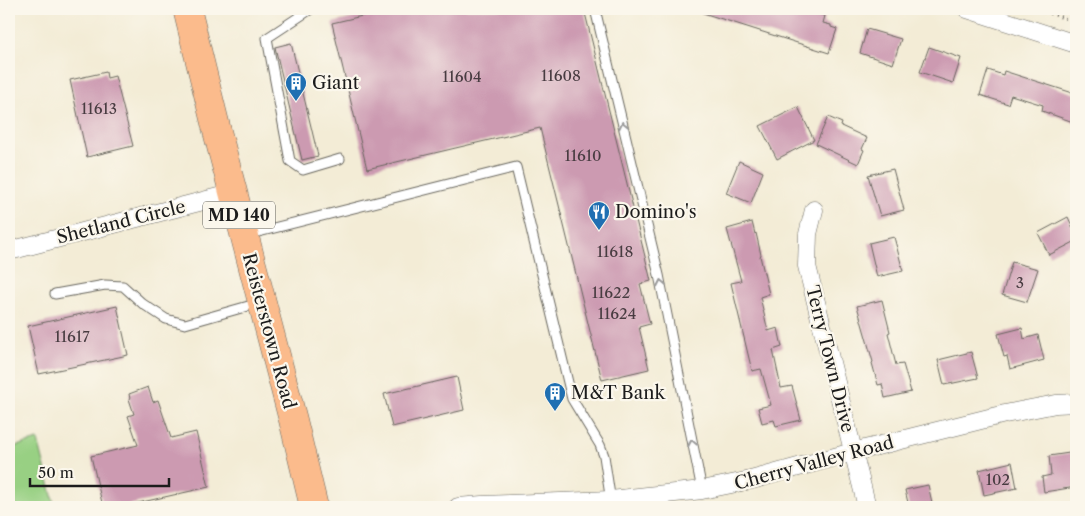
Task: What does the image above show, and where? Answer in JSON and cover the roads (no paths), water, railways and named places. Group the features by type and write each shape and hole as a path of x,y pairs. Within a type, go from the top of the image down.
{"main road":[{"name":"Reisterstown Road","path":"188,9 218,135 314,507"}],"street":[{"path":"967,9 1076,44"},
{"name":"Shetland Circle","path":"9,251 234,193"},
{"name":"Terry Town Drive","path":"814,210 808,234 807,266 867,507"},
{"name":"Cherry Valley Road","path":"458,507 482,505 611,504 702,490 751,480 1005,414 1056,404 1076,403"}],"lane":[{"path":"311,9 267,38 290,161 303,170 340,160"},
{"path":"595,9 659,275 702,490"},
{"path":"244,235 516,167 572,399 600,445 604,456 611,504"},
{"path":"54,294 105,285 123,286 143,304 166,319 185,324 262,302"}],"place":[{"name":"Giant","path":"296,102"},
{"name":"Domino's","path":"599,231"},
{"name":"M&T Bank","path":"555,412"}]}
